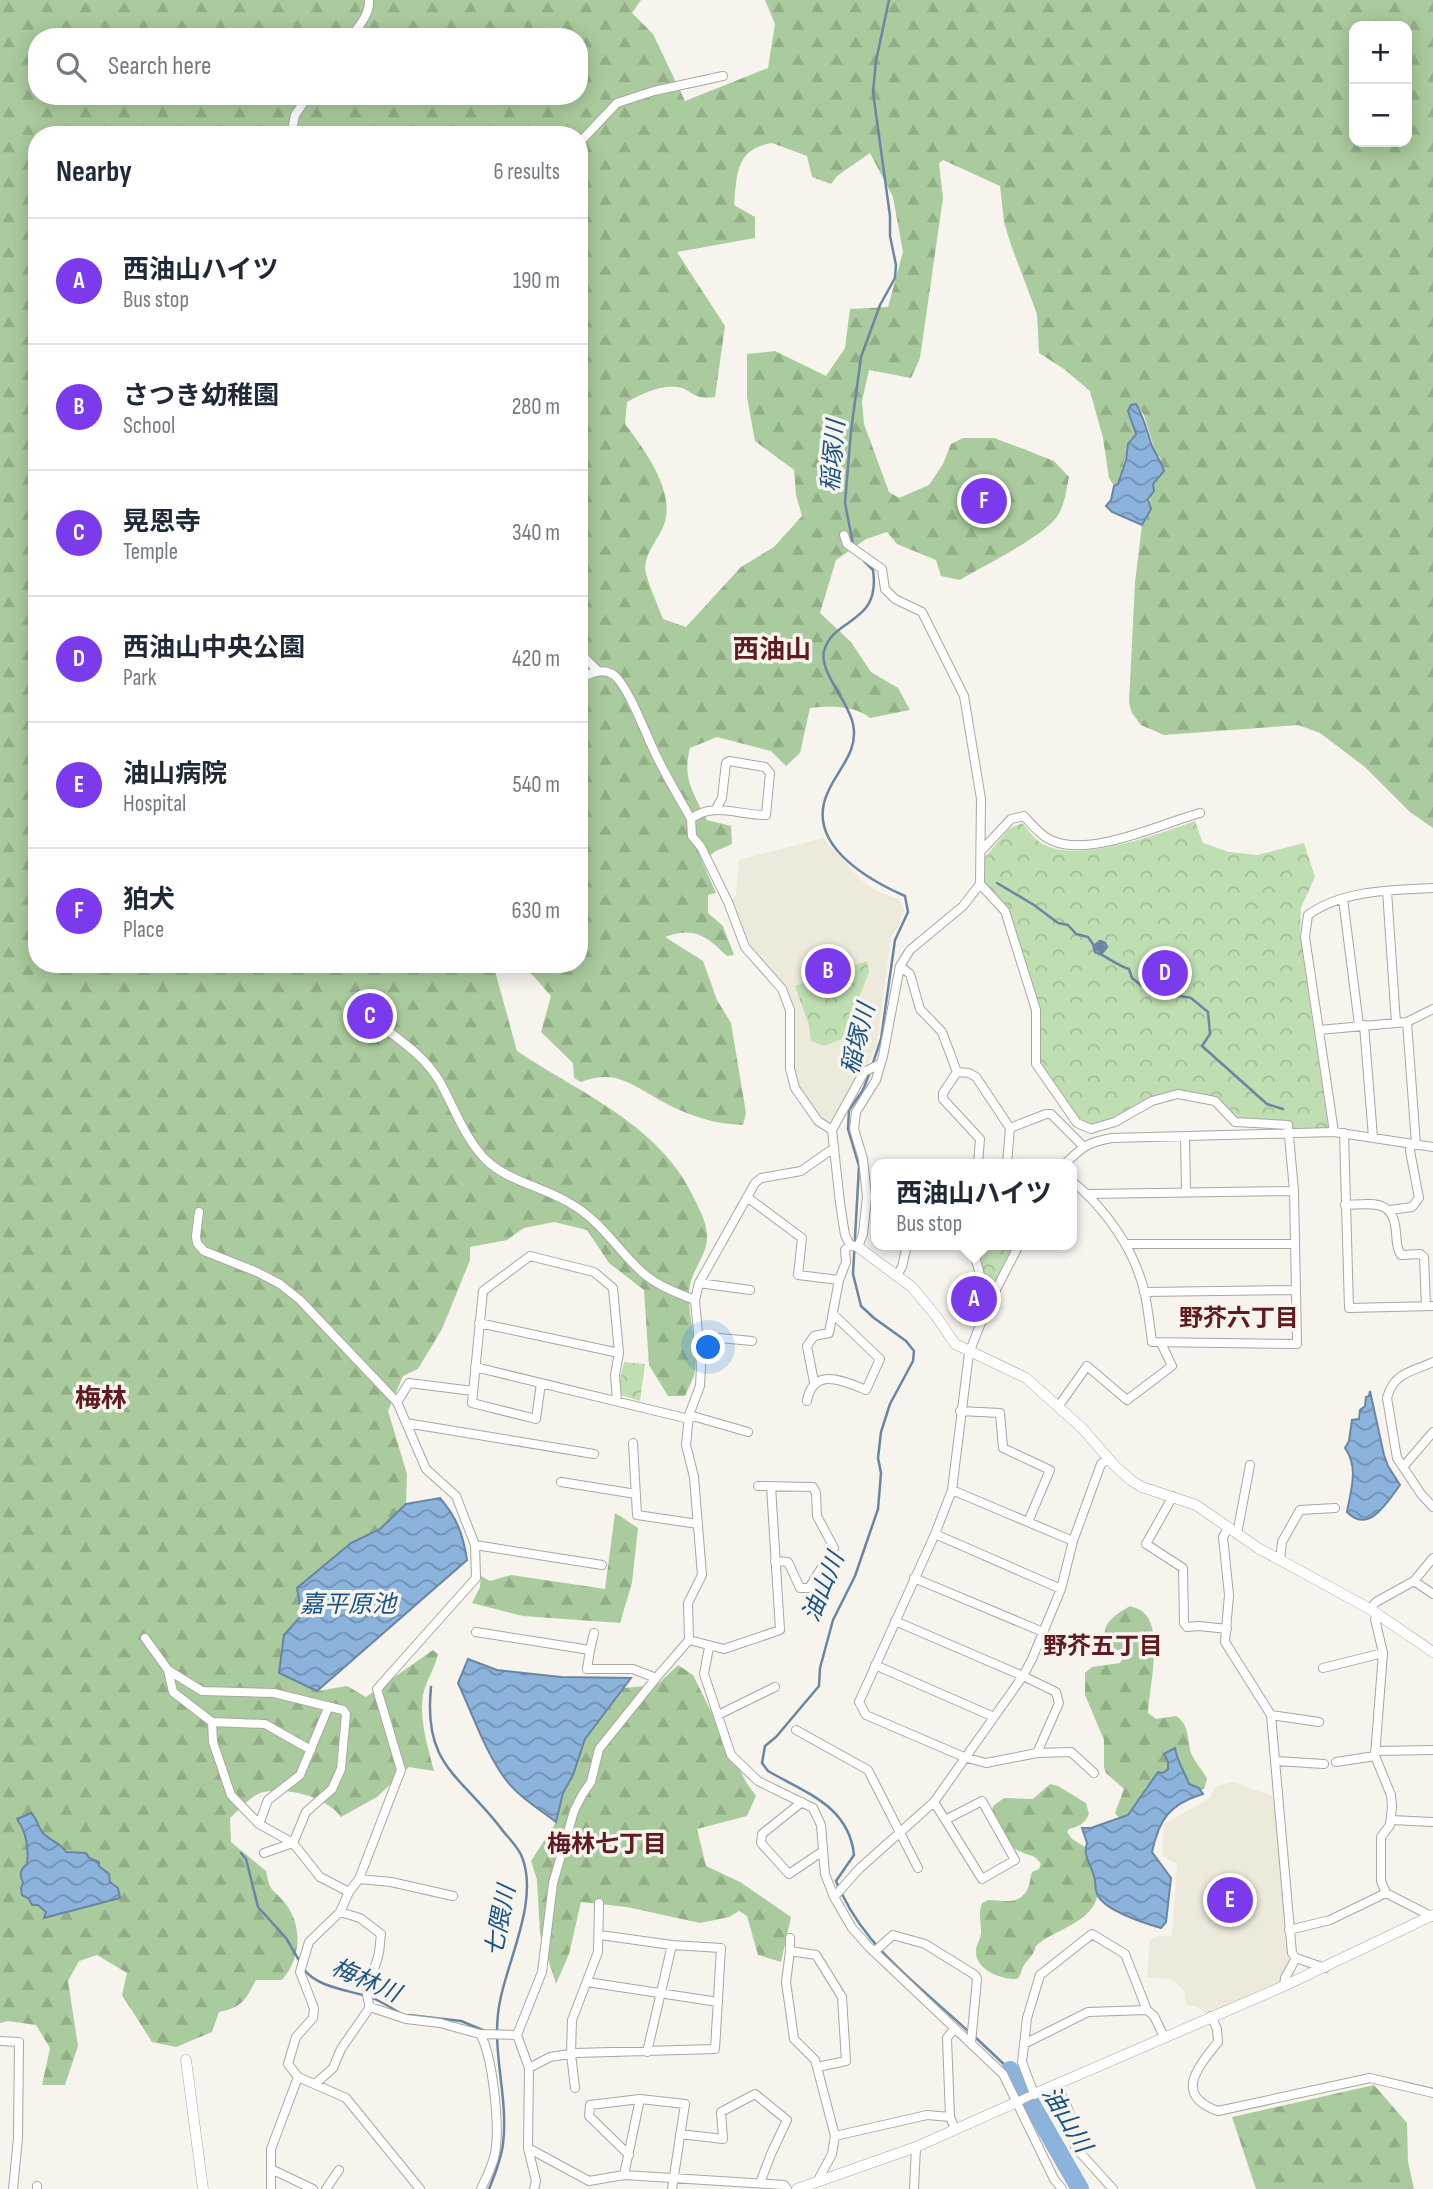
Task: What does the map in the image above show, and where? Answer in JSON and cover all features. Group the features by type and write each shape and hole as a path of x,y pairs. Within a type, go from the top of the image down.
{"street":[{"path":"357,28 370,6 369,0"},
{"path":"588,134 617,103 654,91 723,76"},
{"path":"293,126 295,114 302,105"},
{"path":"814,1382 807,1346 814,1336 829,1333 839,1280 846,1262 845,1250 854,1246 863,1234 871,1198 854,1129 856,1112 876,1080 901,965 910,950 963,906 980,884 981,799 964,696 922,612 895,599 885,589 882,569 846,540"},
{"path":"588,661 598,671"},
{"path":"588,676 598,671 607,671 622,685 657,758 691,819 692,836 701,847 728,902 746,947 782,989 790,1010 790,1069 795,1088 818,1121 832,1130"},
{"path":"691,819 716,809 766,815 770,773 765,768 729,761 726,763 722,799 716,809"},
{"path":"981,851 1011,819 1024,817 1050,840 1072,846 1140,835 1171,821 1200,813"},
{"path":"980,884 1005,911 1036,1010 1036,1064 1077,1123 1091,1129 1115,1122 1152,1101 1178,1094 1215,1101 1235,1122 1287,1125 1290,1133 1294,1191 1297,1345 1152,1342 1144,1292 1126,1244 1088,1194 1077,1185"},
{"path":"1334,1132 1305,937 1308,915 1317,908 1343,899 1387,891 1433,888"},
{"path":"1387,891 1396,1023"},
{"path":"1343,899 1362,1025 1373,1137"},
{"path":"901,965 910,974 920,1009 942,1032 957,1072"},
{"path":"1319,1030 1407,1022 1433,1009"},
{"path":"1345,1205 1378,1204 1391,1210 1412,1207 1419,1198 1410,1151 1414,1144 1407,1022"},
{"path":"383,1027 420,1055 484,1158 516,1179 566,1201 599,1223 645,1274 673,1292 695,1300"},
{"path":"880,1064 864,1072 832,1130 845,1235 854,1246 912,1287 955,1344 1026,1378 1082,1428 1132,1481 1142,1487 1196,1505 1232,1531 1374,1612 1433,1652"},
{"path":"957,1072 976,1077 1010,1128 1007,1159"},
{"path":"957,1072 943,1093 943,1099 980,1139 978,1159"},
{"path":"1010,1128 1051,1114 1083,1146"},
{"path":"1070,1159 1083,1146 1112,1138 1334,1132 1433,1147"},
{"path":"1344,1133 1349,1308 1429,1306 1424,1257 1420,1254 1401,1255 1397,1251 1395,1217 1391,1210"},
{"path":"1185,1137 1186,1192"},
{"path":"534,2189 536,2181 528,2148 529,2068 517,2035 541,1972 553,1883 574,1811 591,1783 598,1749 689,1640 688,1603 702,1575 694,1477 686,1445 689,1417 700,1386 701,1366 695,1300 699,1283 755,1183 761,1178 801,1171 834,1148"},
{"path":"1088,1194 1294,1191"},
{"path":"747,1197 802,1238 798,1275 839,1280"},
{"path":"199,1212 196,1236 197,1243 204,1251 280,1284 300,1300 397,1402 426,1469 456,1496 475,1545 476,1578 377,1689 401,1770 359,1879 349,1892 340,1912 309,1942 300,1972 314,2008 313,2018 296,2037 288,2064 298,2077 346,2098 420,2189"},
{"path":"1126,1244 1295,1244"},
{"path":"897,1275 902,1268 906,1250"},
{"path":"973,1250 988,1305"},
{"path":"1016,1250 988,1305 969,1353 952,1490 935,1534 859,1702 866,1715 964,1757 986,1763 1037,1753 1071,1752 1094,1773"},
{"path":"541,1383 536,1419 472,1403 483,1291 530,1256 594,1272 613,1288 620,1353 615,1375 617,1401"},
{"path":"699,1283 750,1290"},
{"path":"1144,1292 1296,1290"},
{"path":"807,1401 809,1388 814,1382 837,1378 866,1390 880,1359 834,1315"},
{"path":"480,1323 620,1353"},
{"path":"698,1336 752,1341"},
{"path":"1058,1407 1087,1366 1127,1400 1172,1366 1161,1343"},
{"path":"1433,1362 1401,1374 1389,1390 1387,1398 1397,1458 1433,1507"},
{"path":"475,1367 748,1433"},
{"path":"397,1402 409,1383 473,1391"},
{"path":"960,1411 1000,1413 1003,1448 1050,1470 1028,1522"},
{"path":"405,1423 594,1454"},
{"path":"1403,1467 1433,1432"},
{"path":"633,1443 637,1515 698,1524"},
{"path":"834,1897 860,1868 934,1802 1023,1676 1060,1589 1073,1541 1101,1464 1109,1459"},
{"path":"1250,1465 1232,1531 1223,1537 1229,1595 1224,1642 1271,1715 1292,1953 1296,1958 1325,1968"},
{"path":"561,1482 636,1494"},
{"path":"758,1486 813,1487 816,1493 817,1517 834,1548 813,1584 804,1589 800,1588 788,1562 775,1561"},
{"path":"689,1640 724,1649 779,1630 771,1486"},
{"path":"952,1490 1073,1541"},
{"path":"1173,1496 1146,1544 1184,1568 1184,1623 1187,1627 1227,1629"},
{"path":"1280,1560 1282,1542 1300,1510 1335,1507"},
{"path":"935,1534 1060,1589"},
{"path":"475,1545 602,1564"},
{"path":"1432,1916 1386,1893 1381,1881 1381,1838 1391,1821 1391,1796 1375,1754 1384,1653 1374,1612 1376,1602 1414,1581 1433,1558"},
{"path":"914,1578 1043,1632"},
{"path":"1414,1581 1433,1594"},
{"path":"895,1621 1056,1692 1059,1703 1037,1753"},
{"path":"476,1632 590,1650"},
{"path":"594,1633 587,1669 633,1669 656,1678"},
{"path":"145,1639 168,1670 202,1691 274,1693 343,1710 346,1714 341,1769 332,1789 306,1812 293,1843 264,1853"},
{"path":"709,1647 704,1674 731,1755 758,1781 813,1808 821,1825 825,1874 834,1897 852,1928 877,1949 1003,2074 1054,2179 1062,2189"},
{"path":"1323,1668 1384,1653"},
{"path":"875,1665 994,1717"},
{"path":"168,1670 173,1692 212,1722 265,1724 311,1750"},
{"path":"718,1715 775,1687"},
{"path":"259,1824 268,1800 300,1775 328,1708"},
{"path":"1271,1715 1319,1722"},
{"path":"212,1722 213,1742 231,1795 259,1824 293,1843 320,1877 349,1892"},
{"path":"796,1730 868,1770 918,1868"},
{"path":"1336,1762 1375,1754 1433,1750"},
{"path":"1276,1761 1324,1764"},
{"path":"934,1802 945,1820 982,1879 1015,1860 982,1801 945,1820"},
{"path":"802,1802 762,1834 761,1843 789,1874 823,1851"},
{"path":"1391,1821 1433,1822"},
{"path":"359,1879 391,1882 453,1896"},
{"path":"1289,1930 1331,1920 1386,1893"},
{"path":"575,2088 571,2054 572,2020 598,1952 600,1903"},
{"path":"316,2084 333,2068 341,2049 369,2005 365,1992 367,1980 378,1958 381,1934 360,1918 340,1912"},
{"path":"797,2189 916,2147 1325,1968 1432,1916"},
{"path":"1034,2094 1021,2062 1027,2018 1040,1975 1092,1934 1125,1954 1147,2010 1154,2016 1164,2037"},
{"path":"529,2068 550,2057 571,2054 715,2049 721,1948 672,1945 600,1935"},
{"path":"877,1949 892,1935 925,1944 975,1975 971,2043"},
{"path":"790,1938 786,1982 794,2039 815,2060 835,2136 832,2154 817,2182"},
{"path":"647,2052 672,1945"},
{"path":"790,1951 816,1955 842,1997 846,2060 817,2067"},
{"path":"1284,1986 1285,1978 1296,1958"},
{"path":"587,1982 718,2002"},
{"path":"369,2005 406,2020 440,2023 480,2034 517,2035"},
{"path":"1024,2044 1088,2012 1147,2010"},
{"path":"1211,2016 1217,2029 1218,2042 1197,2068 1193,2079 1193,2091 1203,2106 1218,2111 1370,2078 1433,2093"},
{"path":"955,2129 950,2117 947,2038 956,2028"},
{"path":"480,2034 485,2042 494,2094 497,2134 495,2155 481,2189"},
{"path":"0,2041 19,2042 18,2138 13,2189"},
{"path":"186,2060 203,2189"},
{"path":"271,2189 271,2149 298,2077"},
{"path":"1057,2084 1069,2111 1075,2147 1113,2189"},
{"path":"680,2134 723,2139 721,2112 755,2094 788,2120 760,2183"},
{"path":"624,2175 640,2099"},
{"path":"629,2155 589,2116 590,2105 640,2099 685,2104 672,2189"},
{"path":"835,2136 927,2115 950,2117"},
{"path":"914,2189 916,2147"},
{"path":"528,2148 589,2180 624,2175 784,2185 787,2189"},
{"path":"271,2169 313,2189"},
{"path":"326,2189 339,2170"}],"shaded area":[{"path":"823,838 860,879 876,891 899,899 904,910 891,938 877,1043 869,1063 861,1068 832,1121 826,1123 820,1119 798,1087 793,1068 794,1013 785,988 754,955 731,901 736,895 739,860"},
{"path":"1233,1782 1275,1797 1290,1964 1279,1982 1207,2014 1196,2006 1186,2005 1184,1990 1171,1979 1147,1977 1150,1939 1172,1936 1177,1864 1162,1856 1164,1824 1210,1798 1216,1786"}],"green space":[{"path":"0,0 641,0 632,13 653,34 685,101 768,68 775,24 765,0 1433,0 1433,828 1410,812 1365,767 1320,733 1298,725 1164,735 1141,725 1132,713 1129,703 1135,582 1142,525 1151,509 1152,488 1164,471 1160,457 1156,454 1144,415 1137,405 1128,411 1136,434 1130,439 1118,484 1114,486 1109,478 1103,438 1090,391 1064,369 1039,353 1037,314 1004,222 1000,186 943,160 939,163 943,198 920,358 911,378 869,370 862,401 864,424 889,492 899,498 929,485 943,464 951,444 963,438 994,438 1054,461 1069,477 1066,493 1059,513 1048,526 1025,543 960,580 941,576 936,560 897,544 887,532 866,539 836,560 820,613 851,642 871,672 898,688 910,710 870,718 849,709 810,708 800,753 786,766 771,751 717,737 690,748 688,777 707,820 731,826 732,844 702,861 716,893 708,895 708,913 723,926 734,955 727,956 706,938 692,933 665,937 703,961 717,1000 731,1023 746,1113 743,1125 689,1114 618,1079 601,1077 581,1082 574,1078 573,1063 541,1032 551,996 531,973 588,973 588,126 28,126 28,973 495,973 517,1051 617,1114 641,1131 662,1151 695,1200 707,1235 704,1252 690,1285 689,1304 696,1362 685,1396 668,1396 649,1365 644,1290 609,1263 587,1230 554,1222 524,1228 507,1240 470,1247 470,1260 442,1329 418,1369 403,1376 388,1411 407,1474 406,1504 380,1529 351,1543 302,1615 284,1635 317,1691 347,1686 366,1697 433,1650 438,1654 424,1690 422,1704 425,1733 434,1771 409,1767 377,1797 341,1817 315,1798 292,1792 270,1791 256,1795 230,1818 231,1842 266,1871 270,1887 285,1903 295,1921 297,1942 293,1962 282,1980 256,1980 242,2002 219,2012 212,2032 176,2047 152,2042 122,1995 127,1973 97,1955 79,1961 68,1981 78,2046 65,2085 42,2085 50,2048 36,2025 8,2021 0,2023","holes":["772,143 807,156 812,177 831,184 837,176 870,153 893,197 903,252 888,307 850,309 845,348 826,376 775,351 747,354 747,397 755,441 794,470 796,495 802,516 774,547 741,567 686,627 663,619 646,572 647,557 663,527 666,500 657,472 625,424 627,402 664,387 682,388 701,397 715,397 725,326 677,252 755,238 755,217 734,205 740,165 751,151","25,1816 38,1822 40,1831 66,1852 86,1853 88,1858 99,1862 110,1882 45,1917 46,1912 29,1899 21,1888 28,1853 19,1818"]},
{"path":"1195,821 1203,843 1229,852 1258,855 1304,843 1315,877 1301,908 1300,937 1329,1132 1290,1133 1287,1125 1235,1122 1215,1101 1178,1094 1091,1129 1077,1123 1036,1064 1036,1010 1005,911 980,885 981,862 1009,829 1022,823 1037,840 1052,848 1071,851 1114,846"},
{"path":"867,961 869,972 847,1037 824,1046 811,1041 809,1025 795,986"},
{"path":"977,1250 1011,1250 992,1288 989,1288"},
{"path":"624,1362 645,1364 640,1401 617,1394"},
{"path":"615,1513 638,1528 632,1583 620,1623 523,1616 472,1603 480,1587 481,1576 490,1581 511,1575 605,1589"},
{"path":"1130,1606 1145,1614 1153,1634 1154,1661 1148,1713 1156,1719 1176,1716 1184,1724 1191,1753 1207,1779 1204,1789 1191,1791 1170,1773 1122,1821 1115,1813 1124,1789 1106,1773 1104,1740 1085,1695 1085,1673 1092,1667 1120,1663 1124,1656 1106,1639 1106,1627"},
{"path":"678,1665 693,1675 746,1782 756,1796 747,1816 697,1829 706,1866 740,1882 791,1917 781,1962 758,1955 747,1916 739,1911 729,1917 700,1923 627,1907 581,1902 569,1954 556,1984 540,1934 537,1880 531,1861 556,1822 563,1793 573,1775 585,1739 623,1688 657,1685"},
{"path":"1050,1784 1086,1803 1089,1814 1081,1824 1067,1832 1072,1839 1088,1849 1097,1877 1098,1893 1089,1912 1036,1946 1017,1979 1004,1978 990,1972 977,1958 982,1903 988,1900 1009,1901 1019,1898 1028,1888 1032,1872 1039,1869 1041,1864 1036,1858 1017,1850 1009,1843 992,1812 993,1806 1004,1798 1033,1799"},
{"path":"1374,2085 1407,2123 1408,2162 1414,2189 1256,2189 1232,2117"}],"water":[{"path":"1136,404 1164,471 1153,484 1154,491 1148,499 1151,509 1142,525 1112,512 1106,506 1111,500 1114,486 1118,484 1128,444 1136,434 1128,411 1131,405"},
{"path":"1370,1391 1384,1455 1400,1485 1384,1507 1363,1520 1347,1512 1353,1471 1345,1448 1349,1441 1352,1420 1359,1419 1360,1410 1365,1406"},
{"name":"嘉平原池","path":"440,1498 458,1527 467,1560 317,1691 279,1673 284,1635 302,1615 297,1588 351,1543 380,1529 406,1504"},
{"path":"468,1659 497,1670 561,1677 631,1678 585,1739 573,1775 563,1793 556,1822 517,1792 492,1758 458,1683"},
{"path":"1175,1748 1189,1784 1199,1788 1203,1794 1174,1808 1158,1830 1152,1852 1171,1878 1166,1922 1161,1928 1121,1913 1106,1905 1099,1897 1086,1855 1087,1843 1082,1828 1091,1828 1128,1815 1158,1772 1163,1773 1168,1769 1164,1754"},
{"path":"31,1813 43,1833 66,1852 86,1853 89,1858 99,1862 99,1866 109,1874 110,1882 118,1888 120,1898 44,1918 46,1912 38,1905 32,1905 29,1899 22,1895 21,1888 21,1872 27,1864 28,1852 27,1840 17,1819"}],"waterway":[{"name":"稲塚川","path":"853,544 845,503 861,357 880,305 895,278 896,265 890,236 890,216 873,92 876,61 889,0"},
{"name":"稲塚川","path":"864,561 873,570 874,588 870,601 864,611 837,631 824,651 826,668 850,715 854,735 848,756 827,793 823,820 827,835 848,861 876,882 905,896 908,912 895,940 881,1039 872,1066"},
{"path":"997,883 1058,923 1068,925 1076,934 1088,937 1095,952 1129,969 1132,978 1147,990 1170,990 1176,995 1191,998 1208,1012 1210,1034 1202,1046 1267,1104 1283,1109"},
{"path":"1095,945 1100,941 1105,943 1107,947 1102,953"},
{"path":"1100,947 1100,950 1097,947 1100,944 1104,948 1101,951 1096,949 1097,945 1101,943 1105,948 1100,952"},
{"name":"油山川","path":"839,1888 836,1881 854,1855 844,1824 811,1794 768,1771 762,1763 765,1746 776,1737 819,1686 820,1668 833,1620 855,1576 878,1509 881,1432 890,1404 913,1361 914,1351 906,1341 861,1306 853,1274 859,1166 848,1129 849,1110 863,1090 870,1072"},
{"name":"七隈川","path":"431,1687 430,1713 439,1752 458,1780 518,1849 526,1874 525,1910 500,2001 497,2037 504,2108 503,2144 489,2189"},
{"name":"梅林川","path":"241,1853 246,1859 258,1907 286,1938 300,1962"},
{"name":"油山川","path":"842,1894 853,1915 882,1951 969,2032"},
{"name":"梅林川","path":"303,1968 326,1985 375,1999 400,2013"},
{"name":"梅林川","path":"409,2015 461,2021 485,2031"},
{"name":"油山川","path":"974,2036 1010,2070"},
{"name":"油山川","path":"1010,2070 1080,2189"}],"place":[{"name":"狛犬","path":"984,501"},
{"name":"さつき幼稚園","path":"828,971"},
{"name":"西油山中央公園","path":"1165,973"},
{"name":"晃恩寺","path":"370,1016"},
{"name":"西油山ハイツ","path":"974,1299"},
{"name":"油山病院","path":"1230,1900"}],"district":[{"name":"西油山","path":"772,649"},
{"name":"野芥六丁目","path":"1239,1318"},
{"name":"梅林","path":"101,1398"},
{"name":"野芥五丁目","path":"1103,1646"},
{"name":"梅林七丁目","path":"607,1844"}]}
